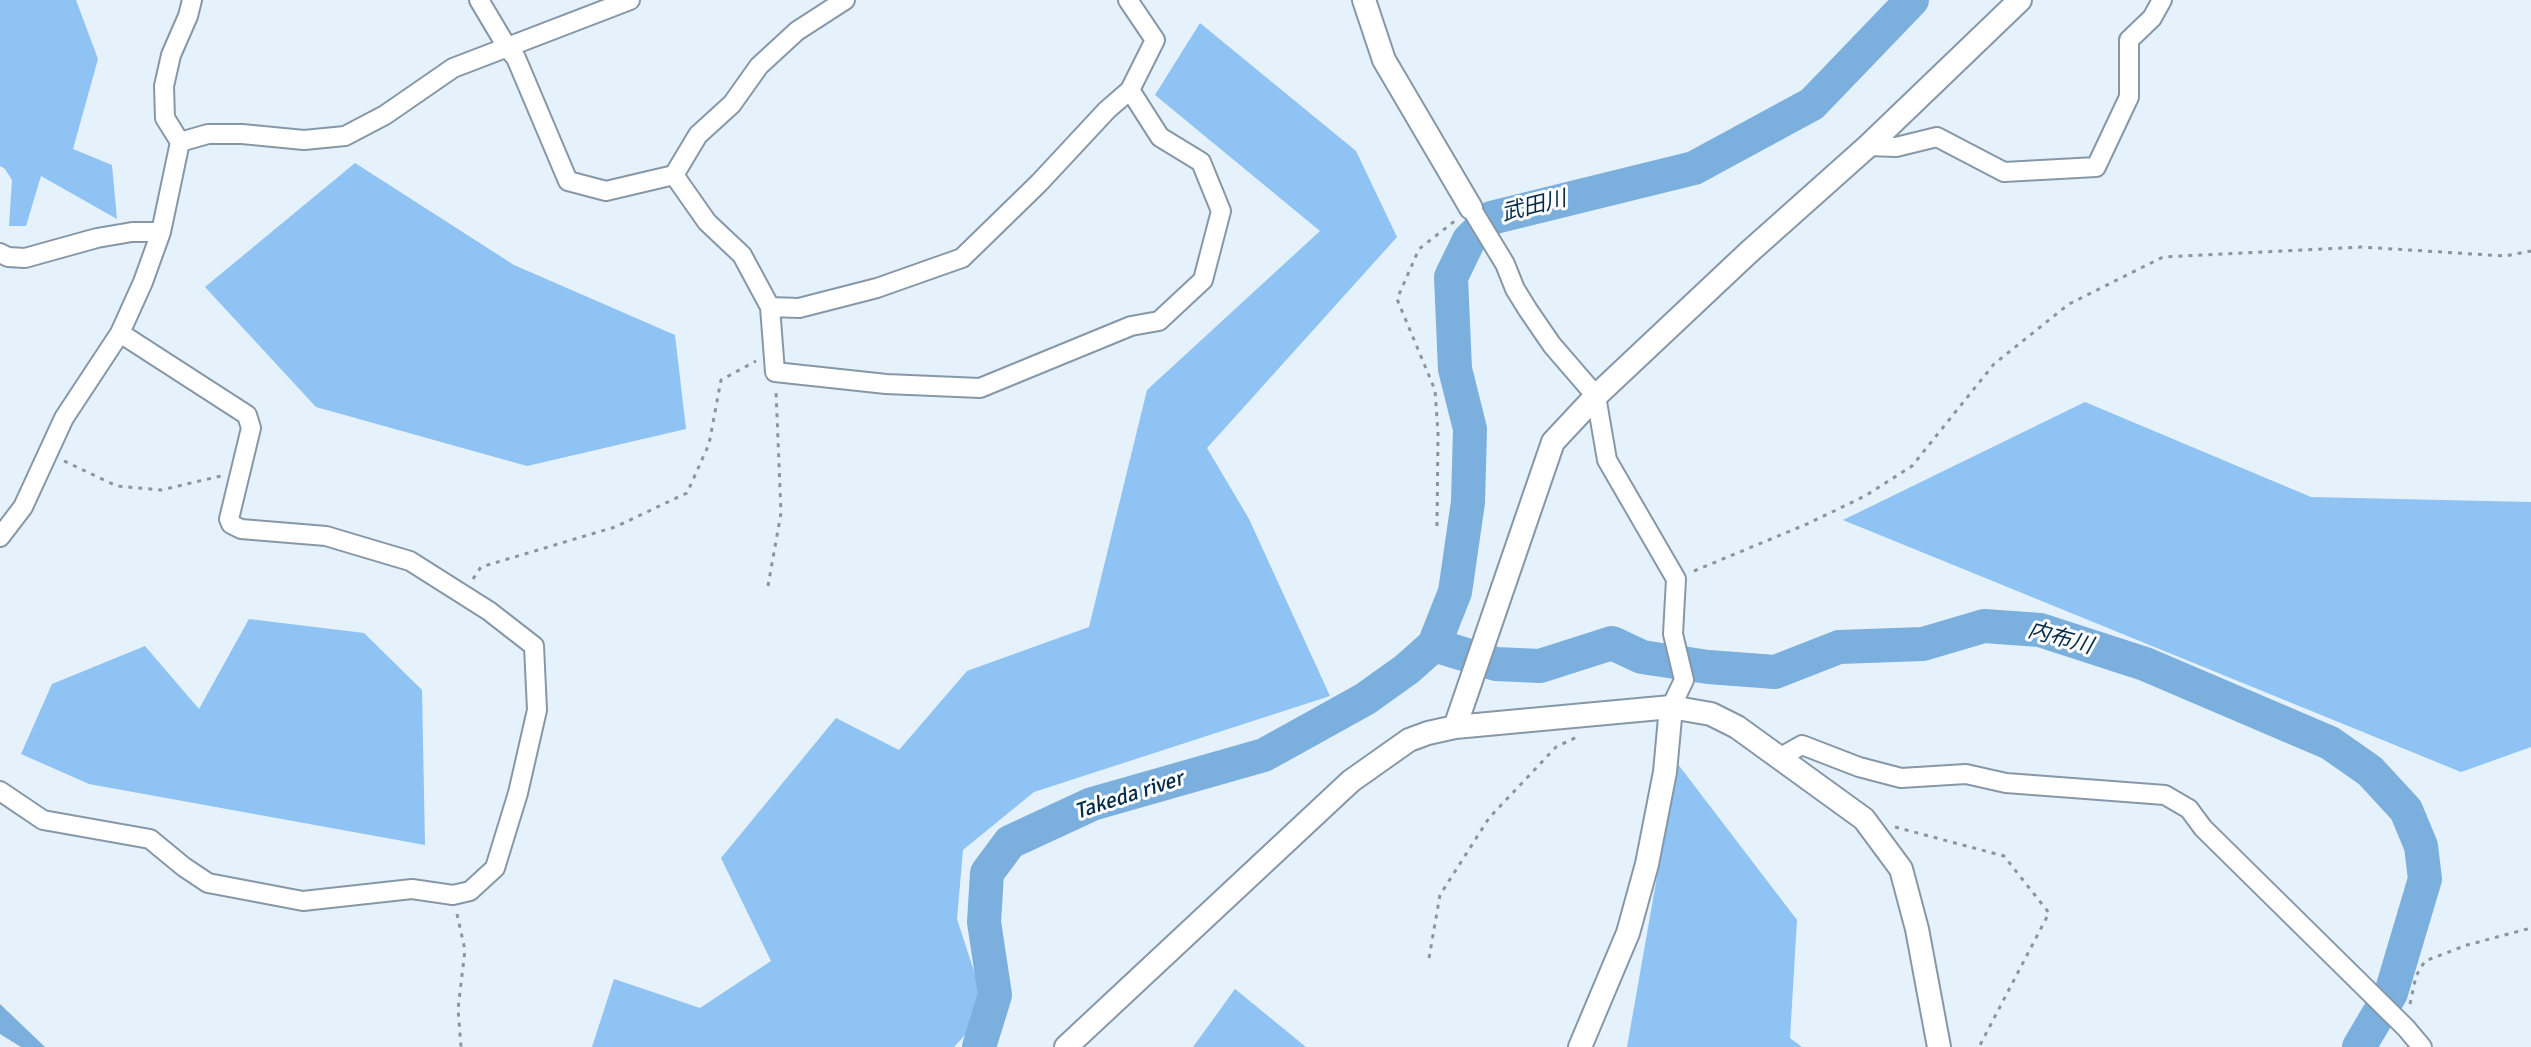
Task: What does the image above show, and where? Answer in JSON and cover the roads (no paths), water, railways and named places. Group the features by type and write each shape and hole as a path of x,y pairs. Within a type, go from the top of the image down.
{"street":[{"path":"0,537 23,507 64,418 120,333 161,232 180,142 165,118 164,86 171,55 192,0"},
{"path":"479,0 516,58 568,181 606,191 674,175 698,135 732,104 759,66 797,31 845,0"},
{"path":"180,142 208,134 304,140 345,136 385,115 453,68 627,0"},
{"path":"770,307 799,308 864,291 962,258 1130,90 1155,40 1128,0"},
{"path":"1364,0 1384,60 1505,264 1515,289 1552,345 1596,396 1607,460 1676,579 1673,634 1684,680 1671,707 1665,772 1628,933 1580,1047"},
{"path":"1458,717 1553,442 1596,396 1748,253 1868,146 2020,0"},
{"path":"1868,146 1896,147 1937,137 2004,172 2096,167 2129,97 2129,40 2152,18 2162,0"},
{"path":"674,175 707,222 742,255 770,307 775,372 886,384 980,388 1131,326 1159,321 1203,280 1221,211 1201,162 1160,137 1130,90"},
{"path":"0,253 25,258 97,238 132,232 161,232"},
{"path":"0,791 43,820 150,839 208,883 303,901 412,889 453,895 470,891 495,868 518,793 537,710 534,646 464,594 410,561 311,533 241,529 231,524 229,519 251,428 247,415 120,333"},
{"path":"1066,1047 1351,781 1409,740 1458,717 1671,707 1711,714 1737,727 1864,819 1901,869 1917,929 1939,1047"},
{"path":"1779,758 1802,745 1859,767 1901,778 1966,774 2006,783 2165,795 2189,809 2203,828 2422,1047"}],"waterway":[{"name":"武田川","path":"979,1047 995,995 984,922 987,873 1010,842 1092,804 1264,755 1365,699 1434,645 1455,592 1468,502 1470,429 1455,369 1451,277 1469,240 1491,218 1694,168 1812,104 1912,0"},
{"name":"内布川","path":"1434,645 1496,664 1540,666 1612,643 1642,657 1708,667 1775,672 1839,647 1923,644 1984,626 2040,630 2145,664 2330,743 2370,771 2406,810 2421,846 2425,879 2391,993 2359,1047"}],"water label":[{"name":"Takeda river","path":"1129,796"}]}
